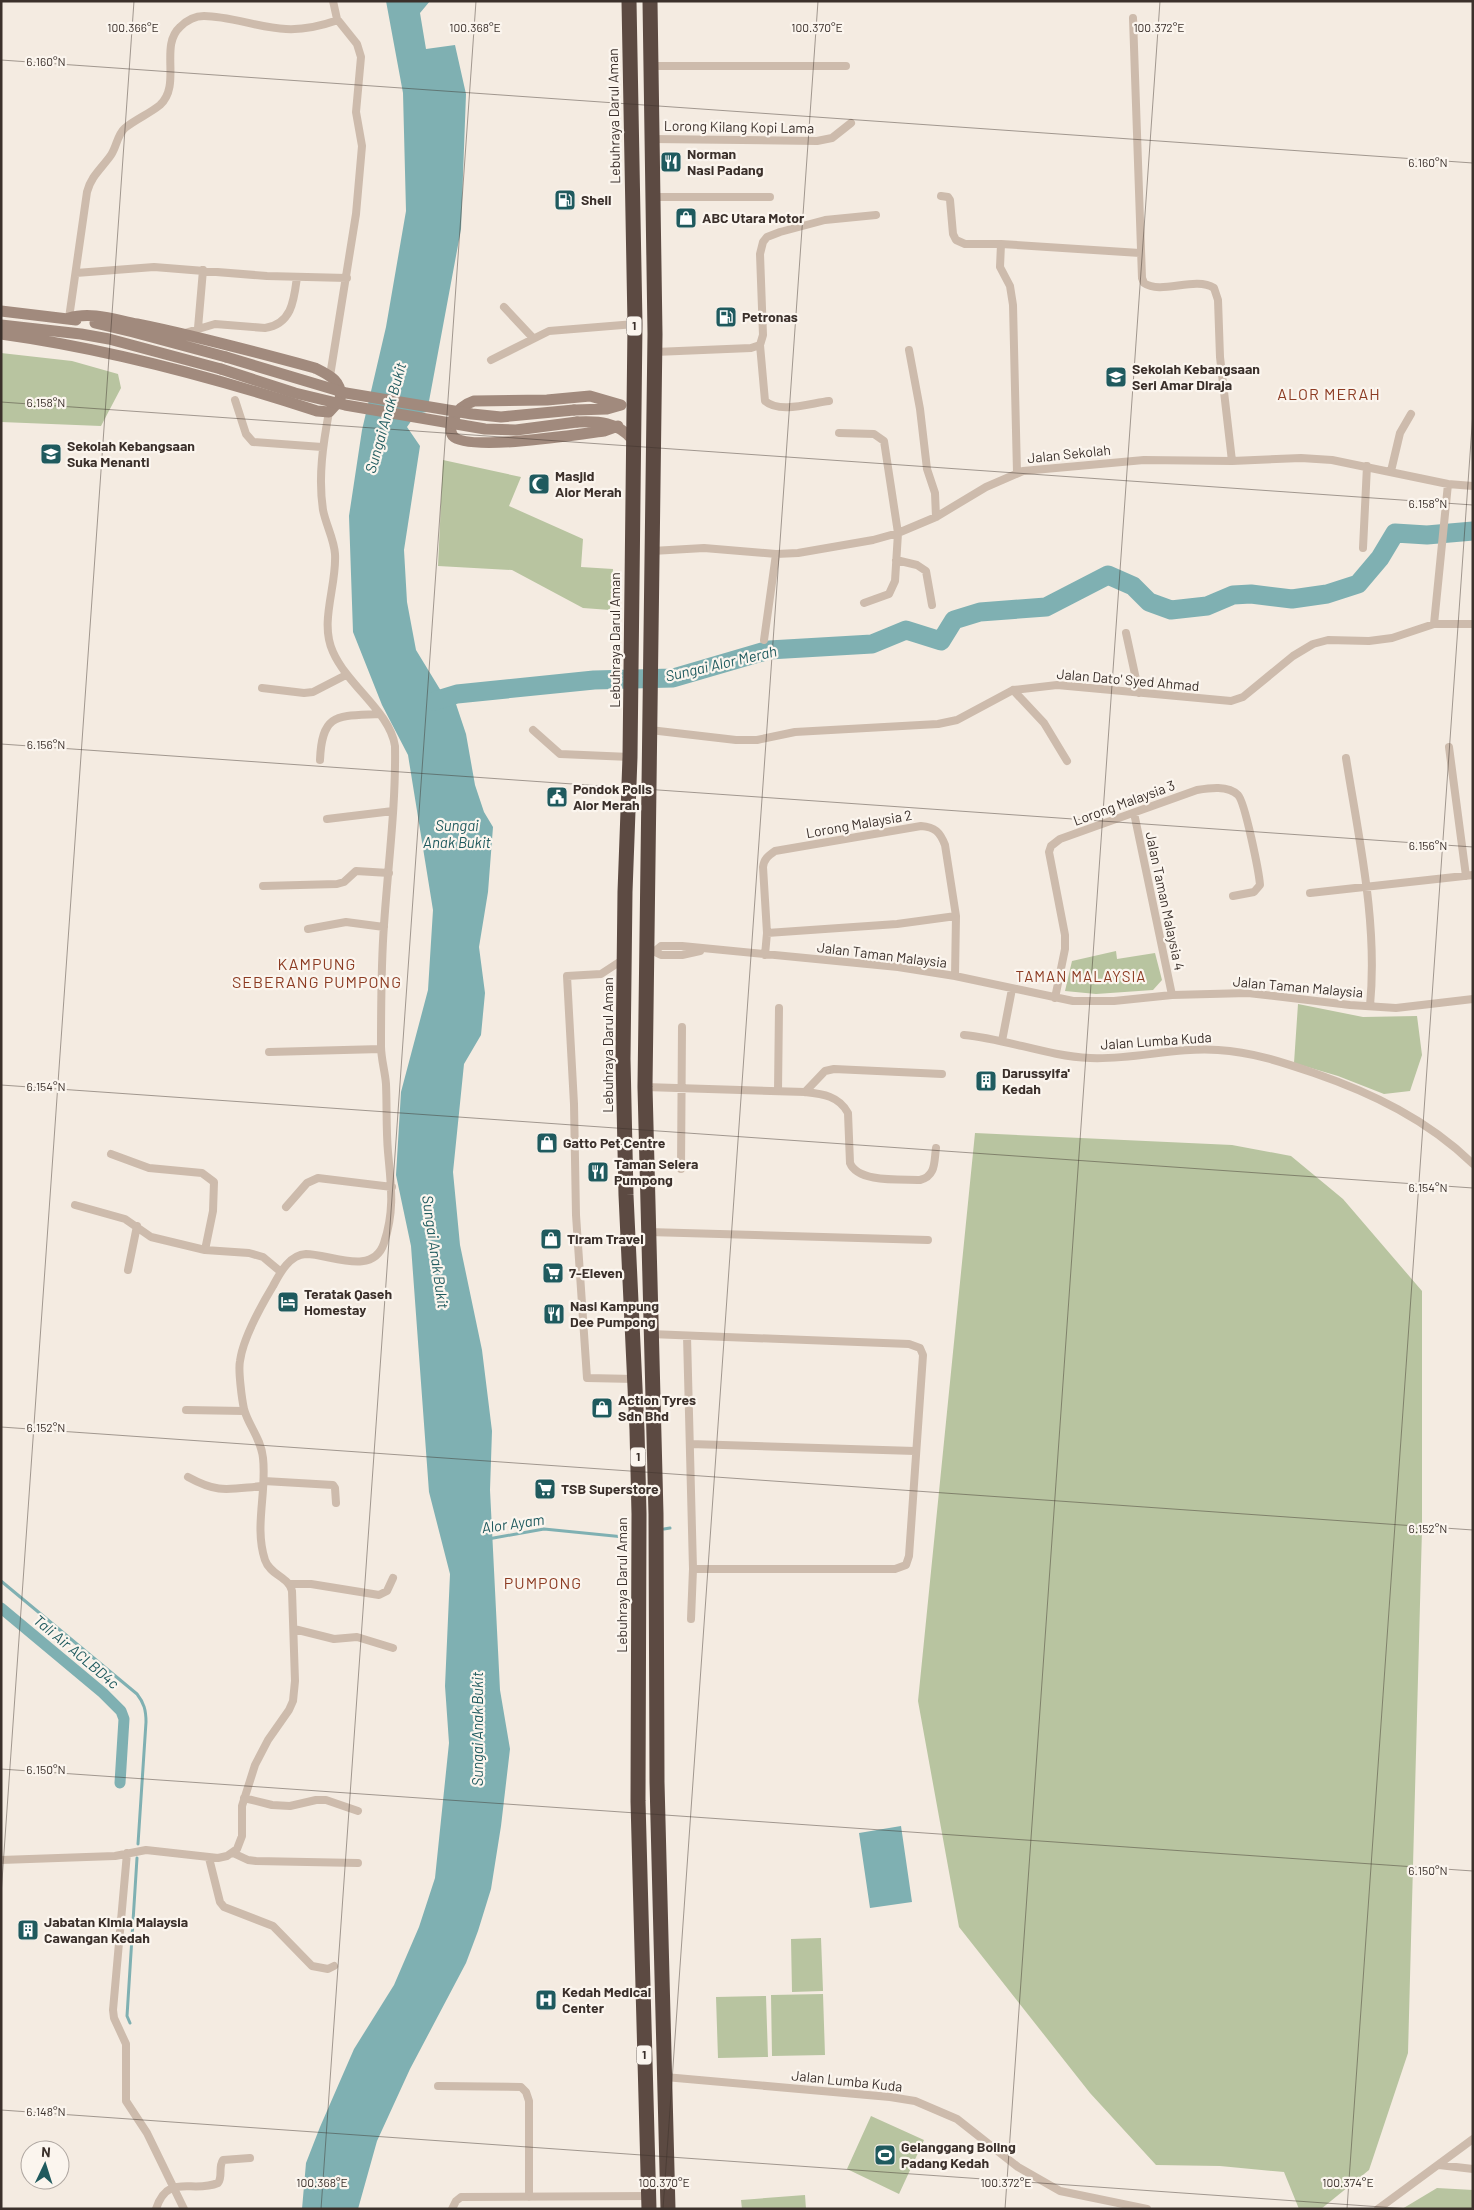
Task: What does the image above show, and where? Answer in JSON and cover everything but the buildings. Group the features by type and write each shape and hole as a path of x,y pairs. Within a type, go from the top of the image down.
{"highway":[{"name":"Lebuhraya Darul Aman","path":"629,1 634,324 627,403 632,439 631,651 624,1013 626,1195 635,1379 639,1514 638,1802 649,2202"},
{"name":"1","path":"650,1 655,352 645,1087 655,1504 655,1773 666,2077 668,2209"},
{"path":"624,1013 636,959 648,950 637,940 625,892"},
{"path":"638,1742 655,1773 646,1779 638,1802"}],"street":[{"path":"330,376 356,214 362,146 356,112 362,65 357,44 338,20 333,1"},
{"path":"70,318 87,192 91,180 111,154 117,139 125,128 160,104 166,97 170,86 172,40 178,28 190,19 204,16 288,30 317,27 338,20"},
{"path":"1133,18 1142,278 1148,286 1204,284 1214,288 1216,292 1220,356 1232,461"},
{"path":"651,66 846,66"},
{"name":"Lorong Kilang Kopi Lama","path":"652,139 817,141 832,138 851,123"},
{"path":"941,196 948,197 950,200 953,234 956,240 965,244 1001,244 1140,252"},
{"path":"653,197 770,197"},
{"path":"829,401 780,407 771,406 765,401 760,345 763,335 760,254 763,242 767,237 780,232 825,220 876,215"},
{"path":"1001,244 1000,267 1010,286 1013,305 1017,473"},
{"path":"76,273 140,268 347,278"},
{"path":"198,328 203,270"},
{"path":"183,333 215,324 265,328 278,324 291,311 297,277"},
{"path":"504,308 533,338"},
{"path":"1,311 70,318 133,332 226,357 346,393 472,414 501,417 607,409 627,403"},
{"path":"70,318 78,315 96,316 183,333 315,368 330,376 338,384 341,394 337,405 329,412 322,447 323,509 334,552 335,568 328,618 329,637 332,650 346,675 388,725 394,736 395,746 393,811 384,927 381,1049 385,1081 392,1206 384,1244 374,1257 358,1261 338,1260 307,1254 290,1260 281,1272 248,1337 240,1362 244,1411 258,1438 263,1457 260,1514 265,1561 271,1570 290,1584 311,1584 379,1595 387,1590 393,1578"},
{"path":"491,360 541,333 559,329 634,324"},
{"path":"1,325 109,339 295,393 345,405 485,430 516,430 577,422 601,422 618,426 632,439"},
{"path":"1,334 51,341 130,357 250,389 316,411 329,412"},
{"path":"655,352 751,348 760,345"},
{"path":"909,350 920,409 927,469 935,493 936,517"},
{"path":"618,426 604,431 501,442 461,441 451,433 451,425 458,412 465,404 474,401 547,400 590,396 627,403"},
{"path":"235,400 246,434 253,442 322,447"},
{"path":"1392,471 1400,433 1411,414"},
{"path":"839,432 874,434 884,442 898,533 892,591 885,596 864,603"},
{"name":"Jalan Sekolah","path":"652,551 704,548 776,554 815,551 873,540 898,533 936,517 986,487 1017,473 1029,470 1144,460 1232,461 1301,458 1332,460 1448,484 1473,486"},
{"path":"1363,548 1367,466"},
{"path":"1434,624 1448,484"},
{"path":"764,640 776,554"},
{"path":"896,560 917,565 926,571 932,605"},
{"name":"Jalan Dato' Syed Ahmad","path":"650,730 736,740 757,740 794,732 938,724 957,720 1013,690 1057,685 1231,702 1243,697 1293,656 1313,644 1328,640 1369,642 1392,638 1434,624 1473,624"},
{"path":"1126,633 1139,693"},
{"path":"262,688 313,692 346,675"},
{"path":"1013,690 1044,723 1067,761"},
{"path":"320,760 323,732 333,720 345,716 379,714"},
{"path":"533,730 560,754 630,757"},
{"path":"1310,893 1469,875 1449,748"},
{"path":"1346,758 1366,887 1373,967 1370,1006"},
{"name":"Lorong Malaysia 3","path":"1055,998 1065,948 1065,935 1049,859 1051,846 1060,839 1208,788 1224,789 1238,795 1242,802 1260,885 1254,892 1233,896"},
{"path":"327,819 393,811"},
{"name":"Jalan Taman Malaysia 4","path":"1134,813 1172,995"},
{"name":"Lorong Malaysia 2","path":"765,955 767,933 763,867 765,858 769,854 775,851 921,826 932,827 941,835 956,916 955,976"},
{"path":"264,886 337,884 344,882 356,871 389,873"},
{"path":"767,933 897,924 956,916"},
{"path":"308,929 346,922 384,927"},
{"name":"Jalan Taman Malaysia","path":"648,950 661,946 682,946 704,950 898,966 955,976 1055,998 1095,1002 1172,995 1248,993 1396,1008 1473,999"},
{"path":"624,958 601,974 567,976 574,1104 576,1215 587,1378 635,1379"},
{"path":"1002,1041 1012,989"},
{"path":"778,1091 780,1008"},
{"path":"681,1168 682,1027"},
{"name":"Jalan Lumba Kuda","path":"964,1035 1091,1058 1117,1057 1173,1050 1218,1050 1275,1059 1347,1084 1383,1100 1431,1129 1457,1148 1473,1164"},
{"path":"269,1052 381,1049"},
{"path":"805,1092 824,1071 834,1068 942,1074"},
{"path":"645,1087 805,1092 831,1097 844,1106 848,1113 850,1163 858,1174 864,1176 920,1180 926,1178 933,1171 936,1148"},
{"path":"111,1154 149,1168 202,1174 214,1182 213,1212 205,1250"},
{"path":"286,1208 307,1183 318,1178 392,1188"},
{"path":"75,1205 125,1219 137,1226 147,1236 205,1250 249,1253 268,1261 281,1272"},
{"path":"128,1270 137,1226"},
{"path":"648,1232 928,1240"},
{"path":"650,1334 916,1346 920,1348 923,1355 909,1556 908,1561 902,1568 694,1569"},
{"path":"687,1336 694,1569 691,1619"},
{"path":"186,1410 244,1411"},
{"path":"690,1444 915,1451"},
{"path":"188,1476 205,1486 219,1490 263,1484 333,1485 336,1503"},
{"path":"1,1860 115,1856 146,1850 208,1858 223,1858 233,1853 240,1842 244,1798 254,1765 293,1701 295,1681 294,1629 290,1584"},
{"path":"294,1629 334,1639 357,1637 393,1648"},
{"path":"244,1798 272,1805 290,1806 316,1800 326,1800 358,1811"},
{"path":"127,1853 114,2018 126,2044 126,2101 147,2133 184,2209"},
{"path":"233,1853 248,1860 256,1861 358,1863"},
{"path":"208,1858 220,1902 224,1907 257,1919 279,1931 312,1966 328,1969 334,1966"},
{"name":"Jalan Lumba Kuda","path":"666,2077 890,2097 915,2101 957,2119 1018,2167 1060,2191 1147,2209"},
{"path":"438,2086 521,2087 526,2092 528,2101 530,2197"},
{"path":"1378,2209 1473,2139"},
{"path":"156,2209 163,2193 174,2186 215,2185 220,2181 220,2165 223,2160 250,2158"},
{"path":"1439,2165 1473,2169"},
{"path":"454,2205 461,2197 530,2197 649,2202"}],"green space":[{"path":"1,353 72,361 118,374 121,388 101,426 1,422"},
{"path":"443,460 521,477 509,506 583,539 581,567 613,569 610,610 583,608 512,570 438,566"},
{"path":"1116,951 1117,959 1155,953 1162,980 1153,990 1096,994 1065,991 1072,961"},
{"path":"1298,1004 1363,1017 1417,1016 1422,1055 1410,1091 1384,1094 1338,1076 1294,1063"},
{"path":"975,1133 1232,1145 1291,1156 1343,1199 1422,1291 1422,1529 1408,2053 1369,2170 1321,2209 1299,2209 1284,2172 1220,2166 1156,2165 1090,2093 959,1927 918,1701"},
{"path":"821,1938 823,1991 792,1992 791,1939"},
{"path":"823,1994 825,2055 772,2056 771,1995"},
{"path":"766,1996 768,2057 718,2058 716,1997"},
{"name":"Gelanggang Boling Padang Kedah","path":"871,2116 924,2140 899,2194 847,2169"},
{"path":"1437,2188 1473,2190 1473,2209 1402,2209"},
{"path":"805,2195 806,2209 742,2209 741,2200"}],"water":[{"name":"Sungai Anak Bukit","path":"386,1 430,1 420,13 426,49 455,45 466,94 461,229 427,412 416,414 407,427 420,446 404,550 407,602 416,650 441,691 457,694 456,704 466,734 475,785 484,812 493,827 488,892 479,947 485,993 481,1035 464,1064 453,1172 460,1245 482,1350 492,1431 490,1490 500,1690 510,1749 491,1889 478,1931 466,1963 410,2069 377,2141 358,2209 302,2209 306,2163 320,2127 354,2049 394,1985 419,1927 435,1878 449,1743 445,1686 450,1574 429,1492 411,1246 396,1175 401,1092 428,990 433,910 408,755 382,705 353,632 349,516 362,430 386,327 406,211 403,93"},
{"path":"901,1826 912,1902 870,1908 859,1833"}],"waterway":[{"name":"Sungai Alor Merah","path":"434,701 457,694 594,680 673,678 769,650 872,644 906,630 941,641 954,620 980,612 1046,607 1108,575 1133,586 1149,602 1171,610 1207,606 1233,595 1251,594 1292,599 1327,594 1358,584 1380,558 1395,533 1427,535 1473,531"},
{"name":"Alor Ayam","path":"664,1529 670,1528"},
{"name":"Alor Ayam","path":"488,1539 544,1529 624,1537"},
{"path":"1,1581 137,1694 141,1700 145,1710 146,1722 138,1844"},
{"name":"Tali Air ACLBD4c","path":"1,1608 103,1693 121,1711 124,1719 120,1783"},
{"path":"130,2023 127,2016 137,1858"}],"place":[{"name":"Norman Nasi Padang","path":"671,162"},
{"name":"Shell","path":"565,200"},
{"name":"ABC Utara Motor","path":"686,218"},
{"name":"Petronas","path":"726,317"},
{"name":"Sekolah Kebangsaan Seri Amar Diraja","path":"1116,377"},
{"name":"Sekolah Kebangsaan Suka Menanti","path":"51,454"},
{"name":"Masjid Alor Merah","path":"539,484"},
{"name":"Pondok Polis Alor Merah","path":"557,797"},
{"name":"Darussyifa' Kedah","path":"986,1081"},
{"name":"Gatto Pet Centre","path":"547,1143"},
{"name":"Taman Selera Pumpong","path":"598,1172"},
{"name":"Tiram Travel","path":"551,1239"},
{"name":"7-Eleven","path":"553,1273"},
{"name":"Teratak Qaseh Homestay","path":"288,1302"},
{"name":"Nasi Kampung Dee Pumpong","path":"554,1314"},
{"name":"Action Tyres Sdn Bhd","path":"602,1408"},
{"name":"TSB Superstore","path":"545,1489"},
{"name":"Jabatan Kimia Malaysia Cawangan Kedah","path":"28,1930"},
{"name":"Kedah Medical Center","path":"546,2000"},
{"name":"Gelanggang Boling Padang Kedah","path":"885,2155"}],"district":[{"name":"ALOR MERAH","path":"1329,394"},
{"name":"KAMPUNG SEBERANG PUMPONG","path":"317,973"},
{"name":"TAMAN MALAYSIA","path":"1081,977"},
{"name":"PUMPONG","path":"543,1583"}]}
